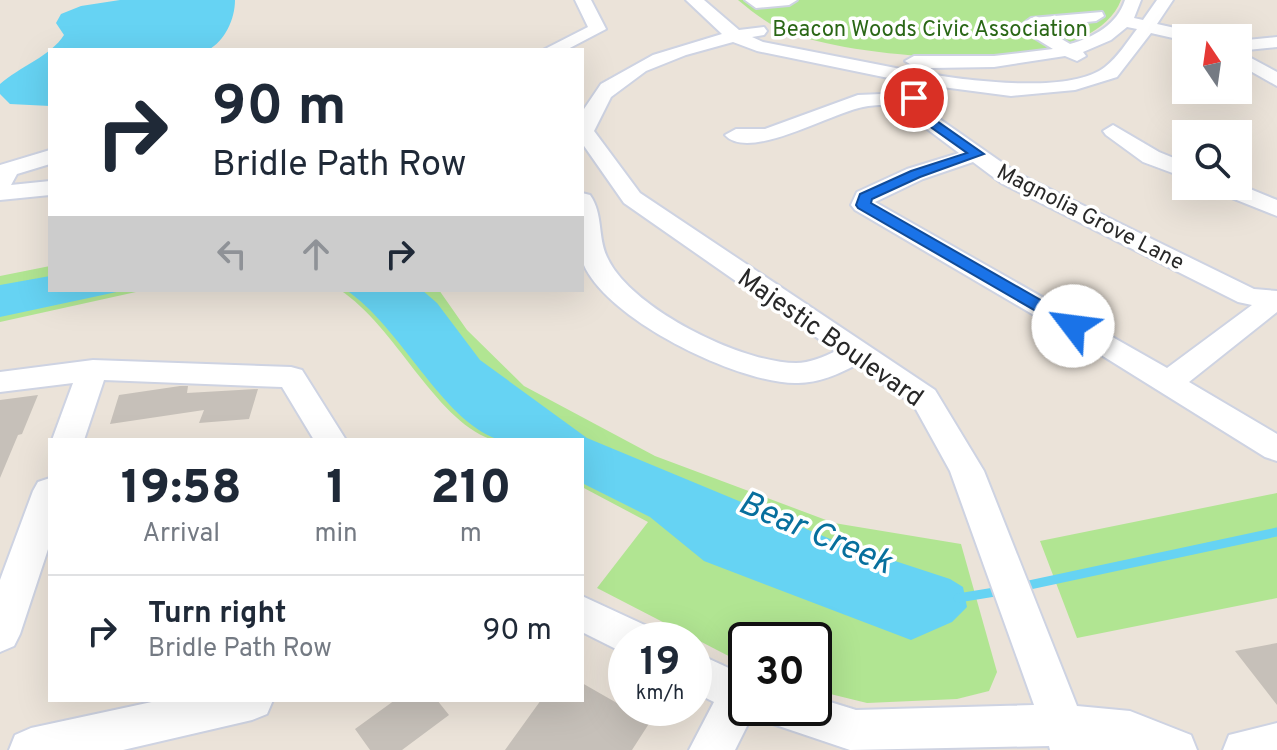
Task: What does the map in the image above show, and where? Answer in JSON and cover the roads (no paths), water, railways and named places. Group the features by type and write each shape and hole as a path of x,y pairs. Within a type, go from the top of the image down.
{"street":[{"path":"556,48 597,29 583,0"},
{"path":"694,0 735,36"},
{"path":"720,0 758,38 799,58 919,80 1011,90 1075,84 1110,73 1149,27 1165,0"},
{"path":"753,0 756,3 789,0"},
{"path":"1062,0 1096,16 1172,32"},
{"path":"736,135 767,135 919,80 985,63 1066,51 1098,39 1125,21 1133,0"},
{"path":"1096,16 1031,23 1028,26 1066,51 1110,73"},
{"name":"Majestic Boulevard","path":"919,80 841,54 777,40 735,36 632,71 607,89 593,108 584,131 589,153 632,198 924,397 967,471 1067,737"},
{"name":"Majestic Boulevard","path":"696,67 758,38"},
{"path":"1252,49 1277,42"},
{"path":"1252,59 1277,80"},
{"name":"Magnolia Grove Lane","path":"919,80 922,116 1009,178 1248,296 1277,300"},
{"path":"589,153 610,112 645,86"},
{"path":"1113,131 1151,157 1172,165"},
{"path":"977,154 904,179 865,197 863,205 1169,382 1277,449"},
{"path":"0,184 8,170 48,158"},
{"path":"0,193 48,188"},
{"path":"1252,199 1277,209"},
{"path":"584,205 590,220 595,260 626,300 698,345 742,363 790,374 827,369 857,352"},
{"path":"1169,382 1277,300"},
{"path":"0,382 93,370 291,377 329,438"},
{"path":"69,438 93,370"},
{"path":"0,634 48,497"},
{"path":"584,614 608,626"},
{"path":"31,750 243,702"},
{"path":"711,750 728,722"},
{"path":"832,724 856,731 1067,737 1130,732 1175,750"},
{"path":"1245,750 1277,744"}],"water":[{"path":"120,0 235,0 228,29 214,46 52,48 64,35 56,23 61,14 81,6"},
{"path":"48,51 48,106 10,104 0,94 0,84"},
{"path":"48,276 48,292 117,292 0,317 0,285"},
{"path":"348,292 424,292 437,303 480,360 587,438 840,543 950,579 963,587 967,607 952,622 911,640 704,561 650,517 584,484 584,438 495,438 477,429 439,393 366,306"}],"waterway":[{"name":"Bear Creek","path":"1020,587 1277,532"},
{"name":"Bear Creek","path":"958,598 1001,591"}],"park label":[{"name":"Beacon Woods Civic Association","path":"930,28"}]}
